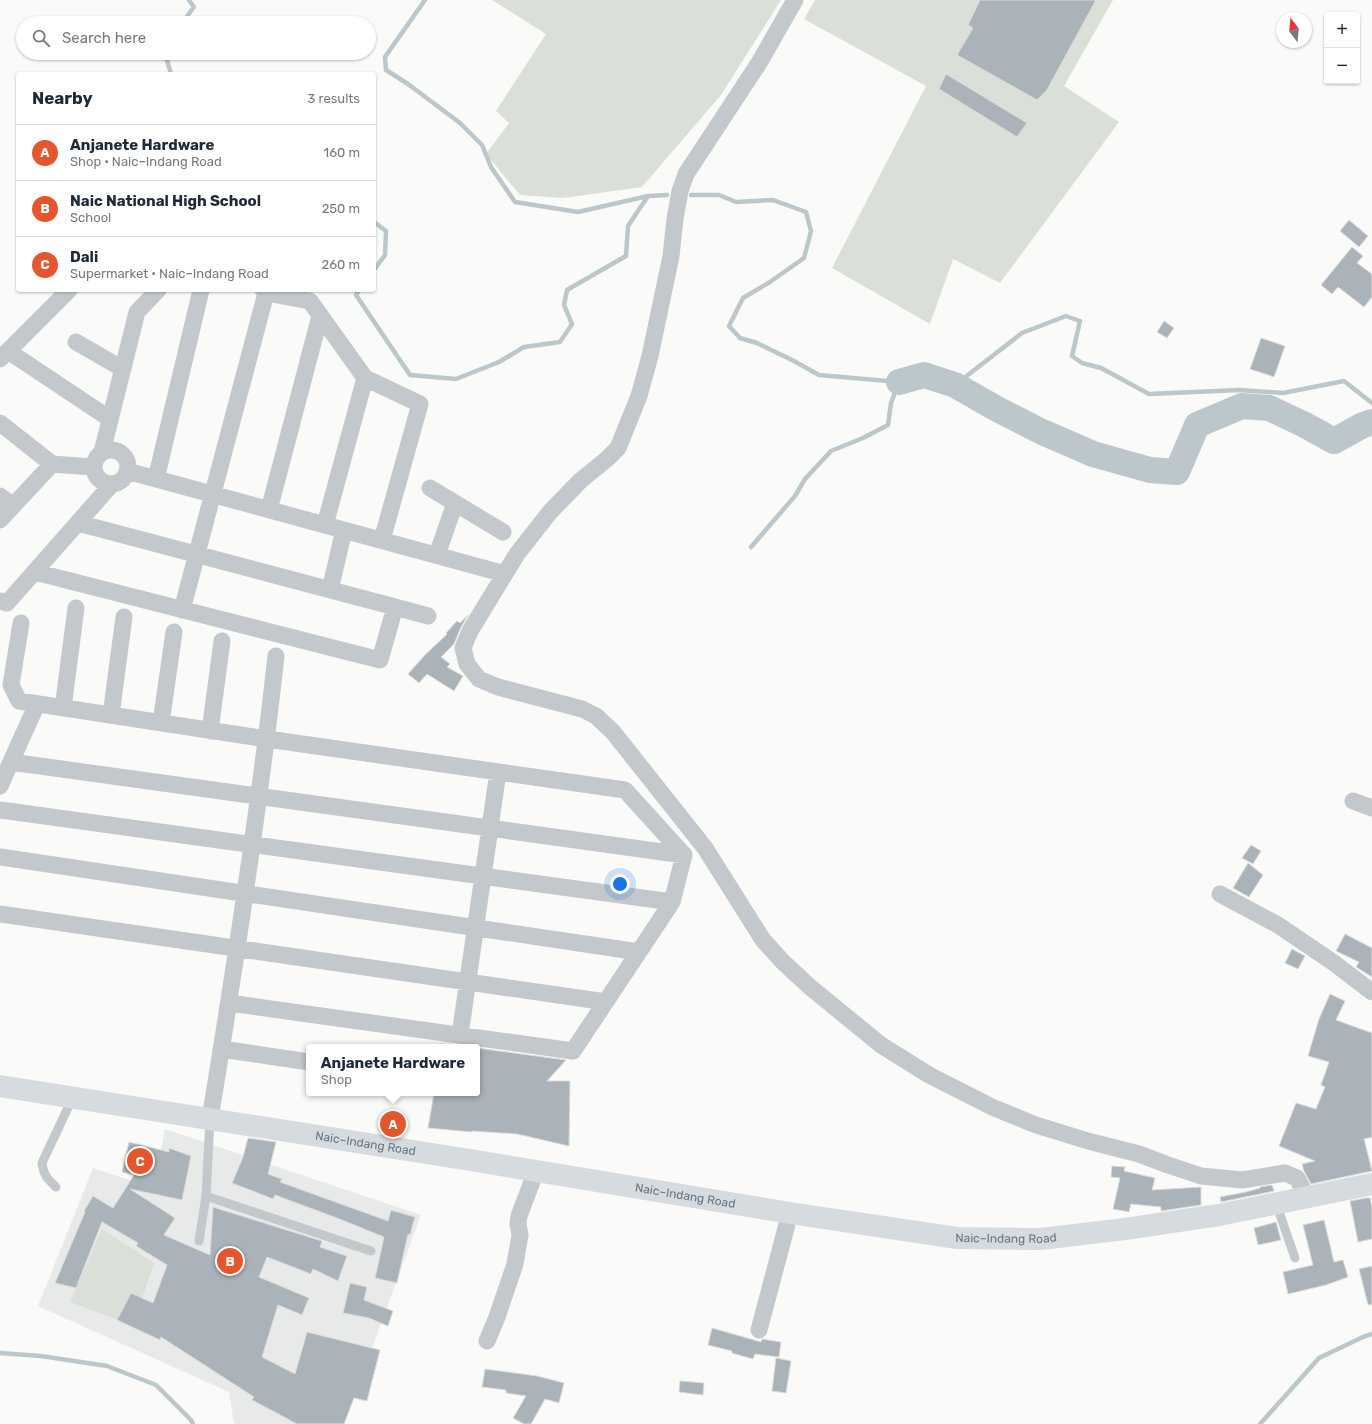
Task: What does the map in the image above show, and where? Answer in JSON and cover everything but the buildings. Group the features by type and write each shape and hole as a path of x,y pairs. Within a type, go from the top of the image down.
{"main road":[{"name":"Naic–Indang Road","path":"0,1086 790,1213 956,1238 1041,1239 1125,1229 1219,1215 1372,1184"}],"street":[{"path":"795,0 759,63 686,174 680,191 671,256 650,356 639,396 618,448 607,460 580,481 550,512 517,554 470,631 463,648 467,664 479,679 498,687 582,709 596,716 613,732 705,848 763,940 783,962 810,987 882,1045 929,1075 992,1107 1036,1125 1139,1154 1201,1176 1242,1180 1285,1173 1296,1178 1307,1197"},
{"path":"67,292 4,355 110,419"},
{"path":"0,520 7,501 52,464 98,459 114,450 127,460 128,471 122,481 106,484 97,478 98,459 110,419 137,312 156,292"},
{"path":"156,479 201,292"},
{"path":"182,610 264,292 310,301 365,378 420,404 382,540"},
{"path":"269,510 320,316"},
{"path":"76,342 123,369"},
{"path":"325,525 365,378"},
{"path":"0,423 52,464"},
{"path":"128,471 505,574"},
{"path":"0,601 7,603 112,484"},
{"path":"430,488 503,532"},
{"path":"437,555 455,503"},
{"path":"78,523 428,616"},
{"path":"330,590 344,530"},
{"path":"35,572 380,660 395,607"},
{"path":"63,708 76,608"},
{"path":"111,715 124,617"},
{"path":"21,623 10,685 19,701 267,740 625,790 684,855"},
{"path":"161,723 174,632"},
{"path":"210,731 222,641"},
{"path":"210,1119 229,1002 267,740 276,656"},
{"path":"0,786 37,704"},
{"path":"11,762 684,855"},
{"path":"460,1035 498,772"},
{"path":"1353,801 1372,808"},
{"path":"0,810 672,902"},
{"path":"229,1002 573,1051 672,902 684,855"},
{"path":"0,857 639,952"},
{"path":"1220,894 1278,926 1372,992"},
{"path":"0,914 606,1002"},
{"path":"221,1049 306,1062"},
{"path":"486,1341 497,1317 515,1264 520,1235 518,1224 519,1216 536,1171"},
{"path":"759,1330 790,1213"}],"lane":[{"path":"56,1187 43,1173 42,1163 73,1098"},
{"path":"199,1241 206,1196 210,1119"},
{"path":"206,1196 371,1251"},
{"path":"1276,1203 1295,1258"}],"shaded area":[{"path":"492,0 781,0 721,95 642,187 563,198 520,195 486,154 509,123 496,111 546,34"},
{"path":"815,0 1113,0 1064,86 1119,122 1000,283 953,259 930,324 832,268 926,86 804,19"},
{"path":"165,1129 421,1215 344,1424 234,1424 229,1392 38,1306 93,1168 154,1188"},
{"path":"102,1229 154,1263 142,1298 131,1293 118,1320 70,1302"}],"waterway":[{"path":"187,16 194,7 189,0"},
{"path":"425,0 385,57 386,70 408,84 460,123 482,145 491,167 515,202 578,212 648,196 667,195"},
{"path":"167,60 170,72"},
{"path":"691,195 719,195 736,202 773,200 806,212 811,231 804,258 770,282 743,298 729,326 740,338 757,343 819,375 899,382 891,403 888,425 863,438 831,451 805,479 795,496 751,547"},
{"path":"358,292 356,295 410,375 456,379 499,362 524,347 560,342 572,324 564,305 567,290 626,256 628,226 648,196"},
{"path":"376,224 386,231 385,255 376,267"},
{"path":"955,385 1022,333 1066,316 1080,321 1072,356 1082,363 1101,368 1149,394 1239,390 1283,393 1344,381 1372,403"},
{"path":"899,382 924,375 955,385 1040,431 1093,454 1150,470 1177,472 1197,425 1242,406 1269,408 1334,441 1363,425 1372,422"},
{"path":"1260,1424 1319,1358 1372,1334"},
{"path":"0,1353 41,1356 107,1366 156,1385 191,1420 193,1424"}],"place":[{"name":"Anjanete Hardware","path":"393,1124"},
{"name":"Dali","path":"140,1161"},
{"name":"Naic National High School","path":"230,1261"}]}
